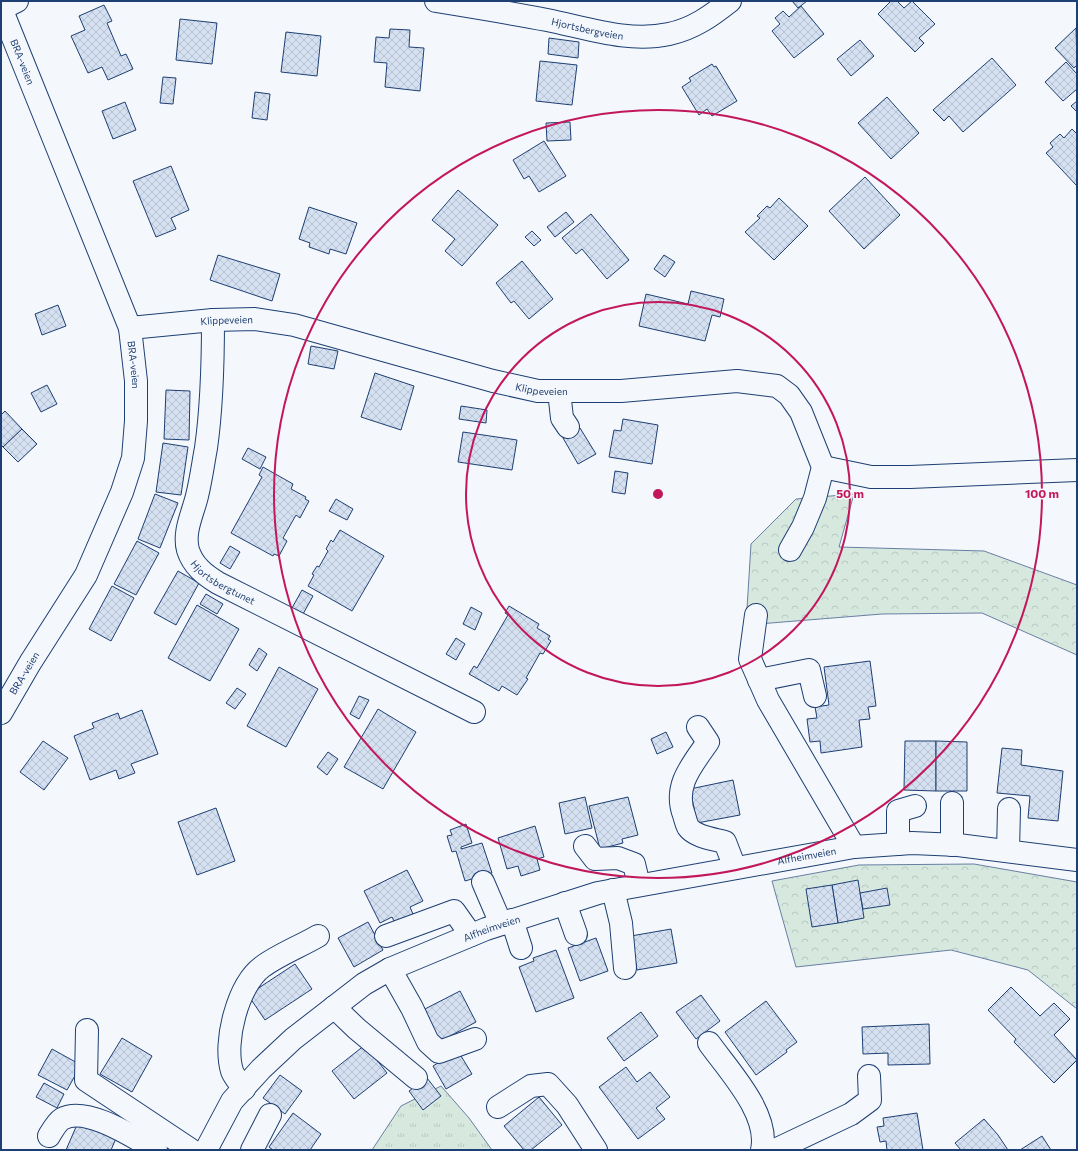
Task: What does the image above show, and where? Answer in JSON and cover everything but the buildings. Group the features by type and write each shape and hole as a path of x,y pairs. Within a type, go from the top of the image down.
{"street":[{"path":"1,8 17,1"},
{"name":"Hjortsbergveien","path":"436,1 499,10 629,38 669,34 691,27 710,17 730,1"},
{"name":"BRA-veien","path":"1,8 130,328 136,380 136,421 133,458 122,492 86,575 30,663 1,713"},
{"name":"Klippeveien","path":"130,328 214,320 255,319 294,325 492,381 538,391 622,391 737,381 777,386 789,395 801,412 823,467"},
{"name":"Hjortsbergtunet","path":"214,320 213,375 206,446 197,497 188,527 188,549 193,562 203,573 218,583 474,712"},
{"path":"560,391 562,418 568,428"},
{"path":"790,550 803,527 815,498 823,467 871,477 910,477 1077,470"},
{"name":"Alfheimveien","path":"756,615 750,659 768,700 854,847"},
{"path":"759,680 808,670 815,696"},
{"path":"698,727 708,742 693,763 680,788 681,808 688,827 702,836 725,842 735,868"},
{"path":"952,803 952,845"},
{"path":"898,844 898,811 915,806"},
{"path":"1008,851 1009,810"},
{"name":"Alfheimveien","path":"206,1150 232,1102 244,1088 293,1039 364,984 390,969 506,922 598,893 854,847 898,844 952,845 1077,860"},
{"path":"584,846 595,859 618,858 634,864 639,885"},
{"path":"483,882 521,948"},
{"path":"614,890 621,923 625,968"},
{"path":"565,903 576,934"},
{"path":"386,936 454,912 471,935"},
{"path":"244,1088 232,1072 228,1054 231,1027 245,986 262,967 318,936"},
{"path":"390,969 412,1008 428,1042 439,1052 475,1039"},
{"path":"334,1007 357,1029 416,1078"},
{"path":"87,1030 86,1080 191,1150"},
{"path":"709,1043 749,1100 762,1124 762,1150"},
{"path":"775,1150 851,1114 870,1100 869,1076"},
{"path":"498,1107 530,1086 548,1084 567,1105 596,1150"},
{"path":"48,1136 62,1119 82,1115 107,1123 156,1150"},
{"path":"252,1150 270,1115"}],"green space":[{"path":"854,494 839,547 984,551 1077,585 1077,655 982,613 882,614 746,625 751,544 796,499"},
{"path":"974,864 1077,882 1077,1009 1028,970 951,950 796,967 772,881 859,865"},
{"path":"441,1086 469,1118 492,1150 372,1150 401,1106"}]}
